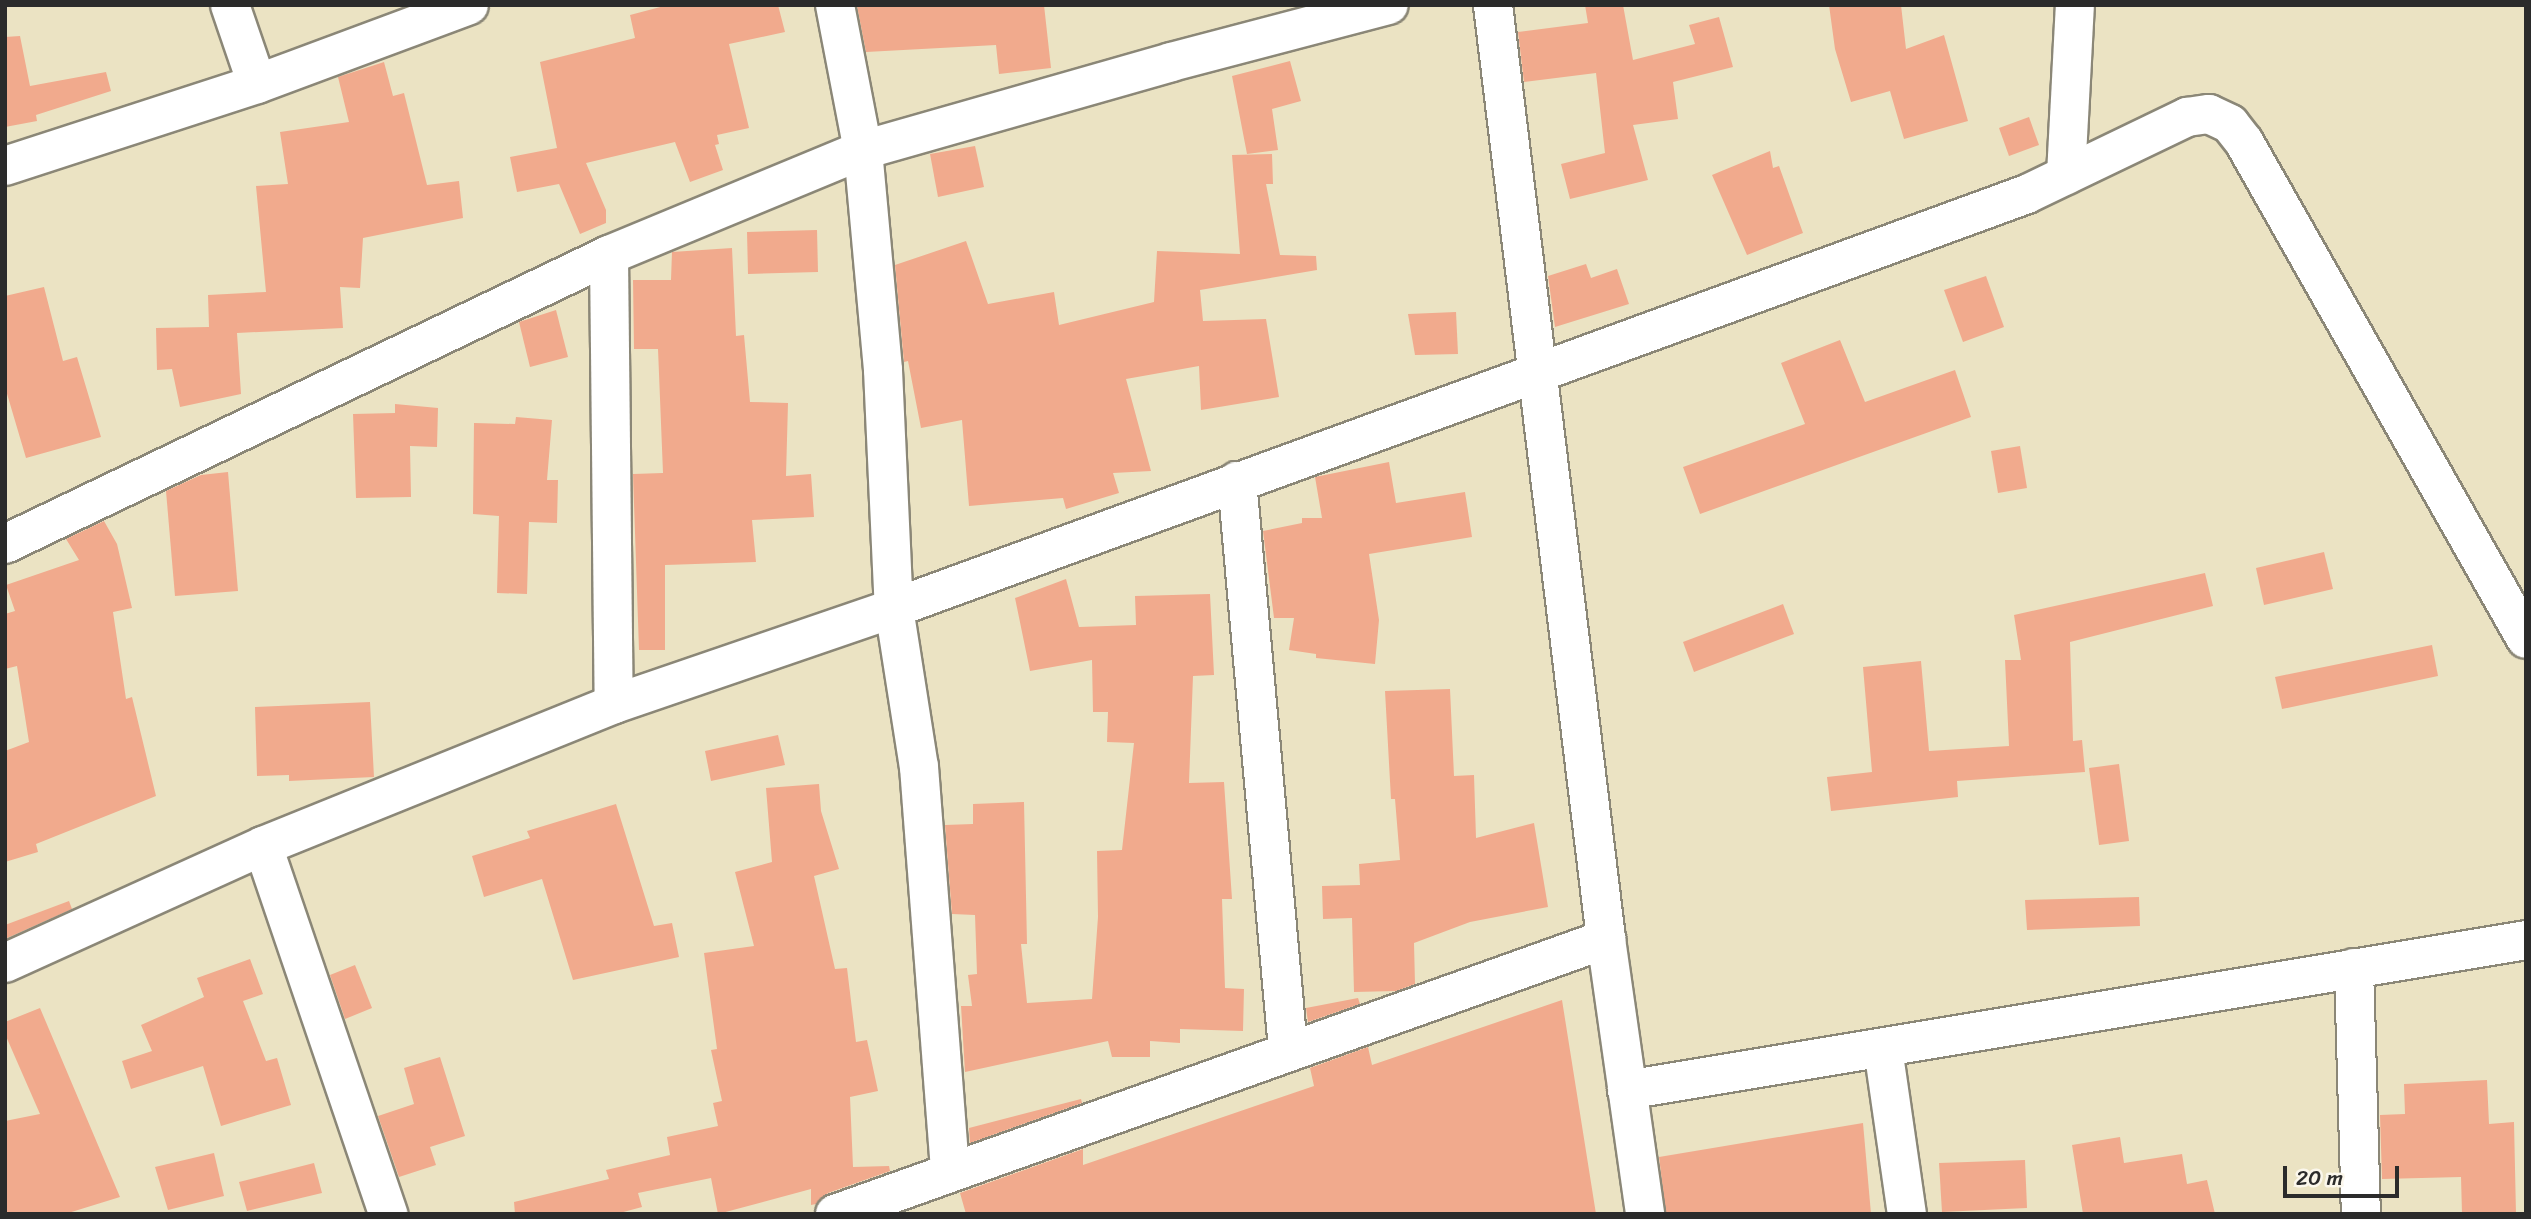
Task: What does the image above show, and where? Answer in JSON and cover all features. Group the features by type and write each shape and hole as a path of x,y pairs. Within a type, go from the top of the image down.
{"street":[{"path":"230,5 257,84"},
{"path":"5,166 257,84 469,5"},
{"path":"835,5 863,150 883,370 894,608 919,767 950,1171"},
{"path":"5,544 609,255 863,150 1171,62 1389,5"},
{"path":"1493,5 1606,939 1645,1214"},
{"path":"2066,175 2074,5"},
{"path":"5,963 264,846 614,704 894,608 2027,194 2187,117 2208,114 2230,124 2259,165 2526,639"},
{"path":"609,255 614,704"},
{"path":"1237,481 1288,1049"},
{"path":"264,846 388,1214"},
{"path":"835,1214 902,1202 950,1171 1288,1049 1606,939"},
{"path":"1627,1090 2526,940"},
{"path":"2354,968 2361,1214"},
{"path":"1883,1048 1907,1214"}],"building":[{"path":"668,5 778,5 785,32 729,44 749,128 717,135 719,144 715,145 723,170 690,182 675,142 586,163 606,210 606,223 580,234 559,184 517,192 510,157 557,148 540,62 635,38 630,15"},
{"path":"1044,5 1051,68 999,74 996,45 866,52 857,6"},
{"path":"1585,5 1623,5 1633,60 1695,44 1689,25 1719,17 1733,67 1673,82 1678,119 1633,125 1648,180 1570,199 1561,164 1605,153 1596,73 1524,82 1518,32 1588,23"},
{"path":"1829,5 1901,5 1906,49 1944,35 1968,121 1904,139 1890,91 1851,102 1835,49"},
{"path":"20,36 30,86 106,72 111,91 36,115 37,121 5,127 5,37"},
{"path":"1290,61 1301,101 1272,109 1278,150 1247,154 1232,76"},
{"path":"384,62 393,96 404,93 427,185 459,181 463,218 363,238 360,288 340,287 343,328 237,333 241,394 180,407 172,369 157,370 156,328 209,327 208,295 266,292 256,186 288,184 280,132 349,122 338,77"},
{"path":"2029,117 2039,145 2009,156 1999,128"},
{"path":"975,146 984,187 938,197 930,154"},
{"path":"1770,151 1773,168 1779,166 1803,233 1747,255 1712,175"},
{"path":"1272,154 1273,184 1266,184 1280,255 1316,256 1317,270 1200,290 1203,321 1266,319 1279,397 1201,410 1199,366 1126,379 1151,471 1113,473 1119,493 1066,509 1063,498 969,506 962,420 921,428 908,361 904,362 895,265 966,241 988,304 1054,292 1059,325 1154,302 1157,251 1240,254 1232,155"},
{"path":"817,230 818,272 748,274 747,232"},
{"path":"732,248 736,336 744,335 750,402 788,403 786,476 811,474 814,517 752,520 756,562 665,565 665,650 639,650 633,474 663,473 658,349 634,349 633,280 671,280 672,252"},
{"path":"1586,264 1591,278 1617,269 1629,304 1555,327 1548,276"},
{"path":"1986,276 2004,327 1963,342 1944,290"},
{"path":"44,287 63,361 77,357 101,437 26,458 5,387 5,296"},
{"path":"556,310 568,357 530,367 519,322"},
{"path":"1456,312 1458,354 1415,355 1408,314"},
{"path":"1840,340 1865,402 1955,370 1971,417 1700,514 1683,467 1805,424 1781,363"},
{"path":"395,404 438,408 437,447 410,446 411,497 356,498 353,414 395,413"},
{"path":"516,417 552,420 547,480 558,480 557,523 529,522 527,594 497,593 499,516 473,514 474,423 515,424"},
{"path":"2020,446 2027,488 1998,493 1991,451"},
{"path":"1389,462 1396,503 1465,492 1472,537 1369,554 1379,620 1375,664 1316,658 1316,654 1289,650 1294,618 1274,618 1263,531 1302,523 1302,518 1322,518 1315,477"},
{"path":"228,472 238,591 175,596 166,491 201,475"},
{"path":"104,521 117,544 132,608 113,612 126,699 132,697 156,796 36,844 38,852 5,862 5,751 29,742 17,666 5,669 5,614 15,611 6,585 79,560 66,539"},
{"path":"2324,552 2333,589 2264,605 2256,568"},
{"path":"2205,573 2213,606 2070,642 2073,741 2082,740 2085,772 1957,781 1958,797 1831,811 1827,777 1872,772 1863,667 1921,661 1929,751 2009,746 2005,660 2021,660 2014,615"},
{"path":"1066,579 1079,627 1136,625 1135,596 1210,594 1214,675 1193,676 1189,783 1224,782 1232,899 1222,899 1225,988 1244,989 1243,1031 1180,1029 1180,1043 1150,1041 1150,1057 1112,1057 1108,1041 965,1072 961,1006 972,1006 968,975 977,974 975,915 952,914 945,825 973,824 973,804 1024,802 1027,944 1021,944 1027,1003 1092,999 1098,917 1097,851 1122,850 1134,743 1107,742 1108,712 1093,712 1092,660 1030,671 1015,598"},
{"path":"1783,604 1794,634 1694,672 1683,642"},
{"path":"2432,645 2438,676 2282,709 2275,677"},
{"path":"1450,689 1454,776 1474,775 1476,838 1534,823 1548,907 1470,922 1414,943 1415,984 1396,991 1354,992 1352,918 1323,919 1322,886 1360,885 1359,864 1400,860 1395,799 1391,799 1385,691"},
{"path":"370,702 374,777 289,781 289,775 257,776 255,707"},
{"path":"778,735 785,765 711,781 705,751"},
{"path":"2119,764 2129,841 2099,845 2089,768"},
{"path":"819,784 821,811 839,869 814,876 835,969 847,968 856,1042 867,1040 878,1091 850,1097 853,1167 889,1166 890,1171 828,1193 811,1205 811,1189 718,1214 711,1178 638,1193 642,1207 616,1214 515,1214 514,1202 609,1179 606,1170 670,1155 667,1137 718,1126 713,1103 722,1101 711,1050 717,1049 704,953 754,946 735,872 772,862 766,788"},
{"path":"616,804 654,926 672,923 679,957 573,980 542,879 484,897 472,856 530,838 527,831"},
{"path":"2139,897 2140,926 2027,930 2025,900"},
{"path":"69,901 72,909 5,939 5,925"},
{"path":"250,959 263,994 243,1001 266,1061 277,1058 291,1105 221,1126 203,1066 131,1089 122,1061 152,1051 141,1025 204,997 197,978"},
{"path":"355,965 372,1008 345,1019 330,975"},
{"path":"1358,998 1360,1004 1308,1022 1306,1008"},
{"path":"1562,1000 1596,1214 966,1214 960,1193 1083,1149 1083,1165 1314,1086 1310,1068 1368,1047 1372,1065"},
{"path":"40,1008 120,1197 65,1214 5,1214 5,1121 40,1114 5,1034 5,1022"},
{"path":"440,1057 465,1136 430,1147 436,1165 399,1177 378,1116 414,1104 404,1068"},
{"path":"2487,1080 2489,1124 2514,1122 2516,1214 2462,1214 2461,1177 2382,1179 2380,1115 2405,1114 2404,1084"},
{"path":"1081,1099 1082,1103 970,1143 969,1128"},
{"path":"1863,1123 1871,1214 1666,1214 1659,1157"},
{"path":"2120,1137 2124,1163 2182,1154 2187,1184 2207,1180 2215,1214 2083,1214 2072,1145"},
{"path":"214,1153 224,1196 168,1210 155,1167"},
{"path":"2025,1160 2027,1208 1942,1212 1939,1163"},
{"path":"314,1163 322,1193 247,1211 239,1182"}]}
